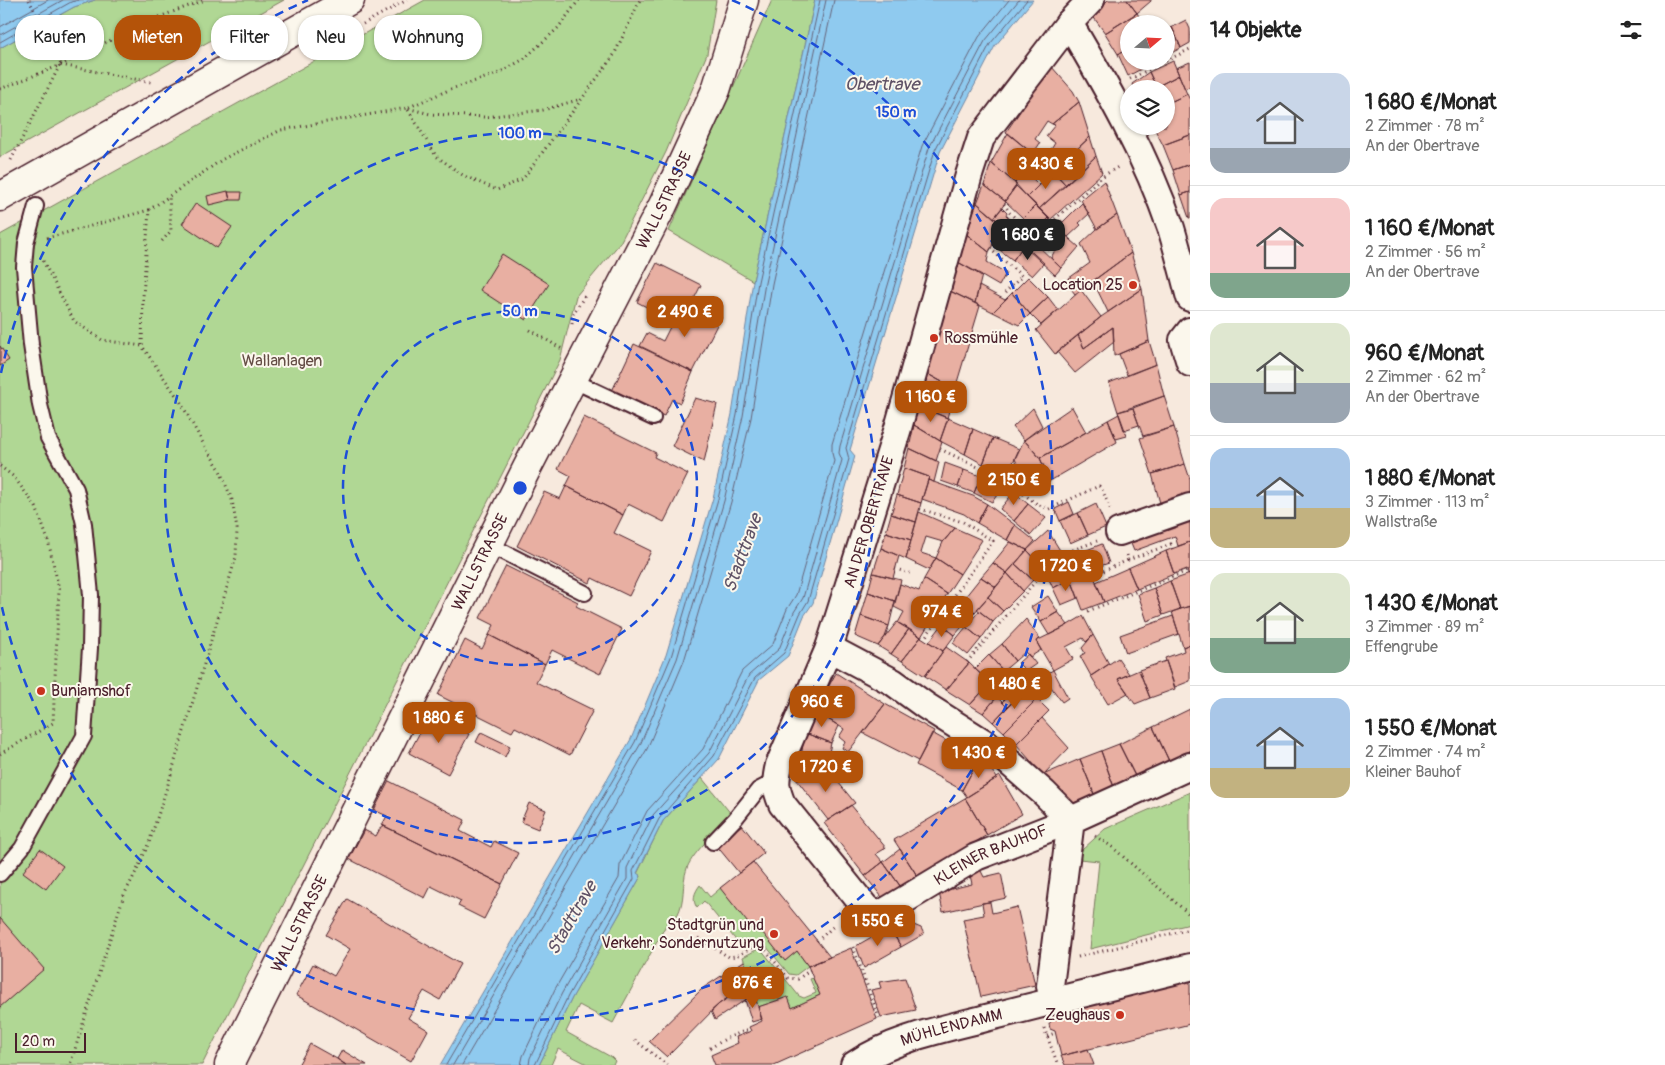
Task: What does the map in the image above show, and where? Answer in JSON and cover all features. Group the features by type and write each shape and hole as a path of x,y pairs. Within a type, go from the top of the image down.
{"main road":[{"path":"0,197 350,0"},
{"name":"WALLSTRASSE","path":"229,1065 488,544 663,205 716,90 744,0"}],"street":[{"name":"AN DER OBERTRAVE","path":"775,781 779,765 829,648 898,428 981,138 1069,23 1091,0"},
{"path":"1069,23 1109,90 1141,154 1170,228 1190,298"},
{"path":"1190,332 1183,340 1190,363"},
{"path":"1111,536 1190,507"},
{"path":"829,648 893,682 926,706 994,749 1044,793 1071,820 1190,766"},
{"name":"KLEINER BAUHOF","path":"775,781 782,804 865,907 874,914 888,911 976,857 1071,820 1050,986 1044,1003"},
{"name":"MÜHLENDAMM","path":"854,1065 889,1046 924,1035 1190,967"}],"lane":[{"path":"0,874 22,848 84,736 90,639 92,595 84,524 76,489 48,438 40,405 31,345 24,267 26,243 36,206"},
{"path":"572,380 653,418"},
{"path":"488,544 585,593"},
{"path":"713,842 735,819 758,790 775,781"}],"path":[{"path":"29,0 60,65"},
{"path":"0,89 60,65 151,20 205,0"},
{"path":"142,346 102,340 74,321 42,260 26,243 149,210 223,159 281,130 407,108 451,89 496,74 524,59 558,28 580,0"},
{"path":"407,108 436,156 464,176 497,190 523,179 614,56 640,0"},
{"path":"1175,56 1190,49"},
{"path":"60,65 155,83"},
{"path":"10,162 60,65"},
{"path":"1109,90 1148,70"},
{"path":"407,108 430,114 485,117 543,110 581,99"},
{"path":"1056,219 1103,176 1141,154"},
{"path":"162,240 171,231 169,195"},
{"path":"1004,204 1010,213 1049,251"},
{"path":"70,1065 124,895 150,840 236,557 237,529 232,500 220,468 204,445 175,394 142,346 143,296 149,210"},
{"path":"990,249 1022,276 1003,295"},
{"path":"530,330 562,349"},
{"path":"940,449 1008,482 1037,504 1049,509 1099,486 1102,489 1111,536 1067,552 1040,576 967,662"},
{"path":"0,466 14,477 36,507 48,540 59,589 53,723 0,754"},
{"path":"920,508 962,522 993,541 924,638"},
{"path":"1099,573 1128,560"},
{"path":"895,569 910,573"},
{"path":"1088,611 1187,571"},
{"path":"1071,820 1111,846 1190,915"},
{"path":"816,941 835,925"},
{"path":"1076,958 1190,929"},
{"path":"698,938 730,957 760,944 788,978 798,978 810,970"},
{"path":"853,947 879,1018"},
{"path":"1044,1003 1046,1036 1058,1065"},
{"path":"710,1048 727,1038 747,1030 748,1032"},
{"path":"1046,1036 1055,1032"},
{"path":"635,1040 667,1065"}],"green space":[{"path":"95,0 284,0 257,15 211,15 211,40 201,46 201,15 114,15 114,60 175,60 0,157 0,48 15,40 15,60 104,60 104,15 60,15 74,7"},
{"name":"Wallanlagen","path":"425,0 716,0 707,54 666,152 620,243 576,296 560,360 202,1065 0,1065 0,235 316,60 364,60 364,34 374,28 374,60 482,60 482,15 398,15"},
{"path":"772,0 815,0 753,281 669,231"},
{"path":"702,778 732,815 690,862 685,875 680,910 677,916 672,914 613,1023 579,1005 566,1032 611,1057 615,1061 613,1065 589,1065 558,1049 551,1065 539,1065 572,998 641,876 637,874 663,821"},
{"path":"1190,792 1190,924 1090,949 1099,861 1079,859 1082,850 1105,829"},
{"path":"700,885 710,897 724,885 786,960 797,951 808,966 796,975 789,974 761,940 743,949 704,901 697,908 694,896"},
{"path":"760,948 799,996 804,998 816,993 810,979 813,978 820,995 792,1008 787,997 758,1007 743,957"}],"water":[{"path":"0,0 95,0 74,7 60,15 15,15 15,40 0,48"},
{"name":"Obertrave","path":"815,0 1033,0 995,46 940,152 850,450 855,456 813,603 804,616 788,656 759,680 719,759 663,821 637,873 641,876 572,998 539,1065 440,1065 631,739 666,655 713,498 732,414 753,281"}],"building":[{"path":"1108,0 1127,0 1137,13 1134,15 1120,15 1120,24 1105,33 1092,15"},
{"path":"1127,0 1151,0 1151,1 1137,13"},
{"path":"1186,20 1190,29 1190,43 1181,48 1175,34 1175,26"},
{"path":"1120,24 1120,53 1118,54 1105,33"},
{"path":"1175,34 1181,48 1175,51"},
{"path":"1190,62 1190,86 1185,89 1176,68"},
{"path":"1051,66 1073,91 1079,102 1052,124 1047,121 1035,139 1040,143 1033,154 1006,132"},
{"path":"1175,66 1179,75 1169,80 1153,80 1149,72 1153,70 1175,70"},
{"path":"1125,70 1139,70 1128,76"},
{"path":"1149,72 1153,80 1138,80"},
{"path":"1179,75 1187,94 1175,100 1175,80 1169,80"},
{"path":"1187,94 1190,100 1190,135 1163,145 1158,135 1175,135 1175,100"},
{"path":"1079,102 1090,137 1053,171 1044,161 1055,143 1046,136 1055,125 1052,124"},
{"path":"1008,133 1033,154 1015,183 991,163"},
{"path":"1190,135 1190,164 1173,170 1163,145"},
{"path":"1090,137 1096,156 1066,185 1053,171"},
{"path":"1096,156 1102,173 1050,220 1039,209"},
{"path":"991,163 1015,183 1016,186 1005,201 984,185"},
{"path":"1190,164 1190,192 1181,195 1173,170"},
{"path":"1024,170 1039,185 1027,197 1015,183"},
{"path":"1053,171 1066,185 1039,209 1027,197"},
{"path":"1104,181 1117,215 1097,229 1081,200"},
{"path":"984,185 1006,202 994,218 977,203"},
{"path":"1016,186 1036,205 1023,218 1005,201"},
{"path":"228,191 230,200 209,205 207,196"},
{"path":"228,192 242,192 241,200 230,200"},
{"path":"1190,192 1190,218 1189,218 1181,195"},
{"path":"196,203 232,227 217,248 182,224"},
{"path":"977,203 1003,225 989,252 965,233"},
{"path":"1082,203 1089,214 1079,223 1081,225 1068,237 1055,225 1061,220 1063,222"},
{"path":"1036,205 1049,218 1037,231 1023,218"},
{"path":"1002,208 1007,213 1006,215 1061,268 1055,275 994,218"},
{"path":"1117,215 1131,253 1075,294 1065,281 1090,263 1081,244 1097,229"},
{"path":"1049,218 1062,232 1050,244 1037,231"},
{"path":"1003,225 1024,245 1013,260 993,245"},
{"path":"1062,232 1079,247 1061,268 1051,258 1055,250 1050,244"},
{"path":"965,233 989,252 987,262 1006,273 999,286 956,261"},
{"path":"1024,245 1044,263 1032,276 1013,260"},
{"path":"1131,253 1142,289 1108,312 1093,281"},
{"path":"502,254 549,284 526,320 480,290"},
{"path":"956,261 982,275 975,303 948,290"},
{"path":"657,263 701,285 681,325 637,302"},
{"path":"1028,277 1048,297 1030,314 1012,293"},
{"path":"979,286 1005,300 993,312 975,303"},
{"path":"1142,289 1149,341 1114,356 1113,327 1084,348 1078,335"},
{"path":"948,290 980,306 955,389 924,372"},
{"path":"1081,290 1101,317 1055,354 1036,330"},
{"path":"1012,293 1030,314 1019,325 993,312"},
{"path":"1048,297 1058,310 1041,325 1030,314"},
{"path":"692,303 721,317 693,372 640,346 647,333 663,341 673,321 681,325"},
{"path":"1113,327 1114,342 1075,373 1057,352 1078,335 1084,348"},
{"path":"1149,341 1156,364 1127,375 1119,354"},
{"path":"634,344 693,372 680,403 672,399 664,416 612,391"},
{"path":"0,346 9,360 0,366"},
{"path":"1156,364 1164,396 1118,412 1109,383"},
{"path":"924,372 955,389 947,418 918,406"},
{"path":"1164,396 1174,427 1143,436 1133,408"},
{"path":"695,398 717,404 704,462 672,446"},
{"path":"918,406 948,418 940,441 914,425"},
{"path":"1072,407 1086,432 1040,458 1024,440"},
{"path":"1033,408 1042,426 1024,440 1013,427"},
{"path":"1133,408 1139,425 1124,430 1118,412"},
{"path":"1119,414 1127,436 1116,439 1108,420"},
{"path":"584,417 656,453 654,457 688,474 664,522 628,504 623,515 566,486 571,476 558,469"},
{"path":"948,418 973,429 965,454 940,441"},
{"path":"1108,420 1117,442 1050,481 1040,458"},
{"path":"914,425 942,442 936,461 909,448"},
{"path":"1174,427 1185,464 1152,474 1140,438"},
{"path":"973,429 993,438 983,464 965,454"},
{"path":"993,438 1019,449 1007,476 983,464"},
{"path":"1024,440 1040,458 1050,481 1030,491 1015,459"},
{"path":"909,448 939,462 934,482 928,480 929,477 904,468"},
{"path":"945,463 964,470 958,487 941,481"},
{"path":"1185,464 1190,479 1190,503 1163,514 1152,474"},
{"path":"904,468 929,477 921,503 897,495"},
{"path":"964,470 981,476 974,493 958,487"},
{"path":"981,476 1003,487 992,502 974,493"},
{"path":"928,480 973,496 987,504 977,523 964,514 922,499"},
{"path":"566,486 623,515 614,533 651,551 629,596 592,578 590,583 517,546 544,492 560,499"},
{"path":"1014,492 1028,504 1014,521 1000,509"},
{"path":"897,495 921,503 916,522 891,514"},
{"path":"1069,502 1074,514 1060,521 1055,509"},
{"path":"987,504 1015,525 1007,540 977,523"},
{"path":"1028,504 1046,518 1031,535 1014,521"},
{"path":"1096,504 1106,527 1088,535 1078,513"},
{"path":"1190,510 1190,542 1178,546 1175,536 1134,551 1127,534"},
{"path":"919,512 955,528 943,542 926,537 921,553 936,558 929,570 906,559"},
{"path":"1078,513 1088,535 1070,543 1060,521"},
{"path":"891,514 916,522 911,540 886,532"},
{"path":"1015,525 1035,541 1027,550 1007,540"},
{"path":"955,528 982,540 960,574 936,558 943,542"},
{"path":"1048,531 1061,552 1044,568 1027,550"},
{"path":"886,532 911,540 906,559 881,548"},
{"path":"1010,542 1027,550 1007,573 993,563"},
{"path":"1190,542 1190,574 1188,575 1187,569 1174,574 1166,551"},
{"path":"1102,544 1109,563 1091,569 1084,551"},
{"path":"881,548 899,556 893,578 873,573"},
{"path":"1027,550 1044,568 1033,580 1015,564"},
{"path":"1084,551 1091,569 1071,579 1063,559"},
{"path":"1166,551 1174,574 1137,589 1128,568"},
{"path":"936,558 960,574 947,594 924,579"},
{"path":"1063,559 1071,579 1053,588 1046,573"},
{"path":"993,563 1007,573 996,587 981,577"},
{"path":"1015,564 1033,580 1023,591 1007,573"},
{"path":"506,566 578,602 576,606 622,629 600,674 552,650 545,664 489,635 494,625 480,618"},
{"path":"1128,568 1137,589 1104,602 1096,582"},
{"path":"1091,569 1104,602 1083,610 1071,579"},
{"path":"873,573 901,580 895,601 868,592"},
{"path":"1007,573 1023,591 1003,611 988,597"},
{"path":"1190,574 1190,606 1180,609 1170,581"},
{"path":"981,577 996,587 975,612 961,602"},
{"path":"924,579 947,594 921,637 898,623 904,612 894,607 900,584 919,591"},
{"path":"1071,579 1078,598 1061,605 1053,588"},
{"path":"1170,581 1180,609 1163,615 1154,588"},
{"path":"1154,588 1163,615 1147,621 1138,594"},
{"path":"868,592 895,601 889,626 861,616"},
{"path":"1048,596 1058,612 1041,622 1031,607"},
{"path":"988,597 1003,611 993,622 977,609"},
{"path":"961,602 975,612 955,635 942,625"},
{"path":"1190,606 1190,644 1183,647 1172,612"},
{"path":"979,611 993,622 981,639 966,627"},
{"path":"1058,612 1068,625 1049,635 1041,622"},
{"path":"861,616 889,626 885,637 878,646 855,636"},
{"path":"1083,616 1093,635 1086,642 1083,638 1066,647 1073,659 1053,670 1036,641"},
{"path":"1173,616 1179,634 1126,653 1120,635"},
{"path":"1026,619 1040,639 1036,641 1041,650 1030,657 1025,652 1015,661 1002,644"},
{"path":"897,622 909,629 891,654 878,646"},
{"path":"942,625 955,635 943,651 929,642"},
{"path":"966,627 981,639 968,655 953,643"},
{"path":"909,629 921,637 902,661 891,654"},
{"path":"489,635 545,664 536,682 593,710 570,755 515,727 512,732 438,695 465,640 482,649"},
{"path":"1093,635 1109,664 1091,676 1080,656 1085,653 1082,648"},
{"path":"921,637 943,651 925,676 902,661"},
{"path":"1002,644 1015,661 1003,671 989,655"},
{"path":"1190,644 1190,681 1175,687 1165,658 1184,651 1183,647"},
{"path":"946,647 969,663 946,690 925,676"},
{"path":"1028,654 1036,664 1026,671 1018,663"},
{"path":"989,655 1003,671 990,683 975,669"},
{"path":"1118,658 1129,674 1118,679 1128,693 1108,704 1091,676"},
{"path":"1166,661 1175,689 1150,698 1139,670"},
{"path":"969,663 990,683 970,705 946,690"},
{"path":"1053,670 1068,698 1062,702 1043,676"},
{"path":"1139,670 1150,698 1135,704 1118,679"},
{"path":"836,673 885,704 848,752 842,748 845,742 839,737 844,729 815,711"},
{"path":"995,678 1003,686 994,696 997,697 983,713 970,705"},
{"path":"1021,683 1026,689 1007,707 1002,702"},
{"path":"1026,689 1037,699 1004,732 993,722"},
{"path":"997,697 1007,707 993,722 983,713"},
{"path":"1037,699 1049,711 1016,744 1004,732"},
{"path":"885,704 934,731 918,761 863,733"},
{"path":"1190,709 1190,751 1169,761 1153,727"},
{"path":"815,711 839,726 831,743 805,733"},
{"path":"430,713 469,734 448,774 409,753"},
{"path":"1042,718 1069,748 1043,775 1016,744"},
{"path":"1153,727 1169,761 1137,780 1119,744"},
{"path":"481,732 510,746 505,757 476,742"},
{"path":"805,733 831,743 826,767 797,780"},
{"path":"932,733 979,759 962,790 916,765"},
{"path":"1119,744 1137,780 1115,790 1101,751"},
{"path":"1101,751 1115,790 1096,799 1080,759"},
{"path":"979,759 990,768 997,778 967,797 962,790"},
{"path":"1080,759 1096,799 1077,806 1043,775"},
{"path":"826,767 855,803 828,820 797,780"},
{"path":"1000,776 1022,814 987,835 965,798"},
{"path":"389,781 465,820 460,831 491,847 494,841 518,853 502,884 382,825 387,816 374,810"},
{"path":"965,798 987,835 918,877 894,840"},
{"path":"529,803 546,810 538,829 521,822"},
{"path":"851,805 886,848 876,854 883,862 865,876 824,823"},
{"path":"382,825 502,884 484,919 458,906 461,901 431,886 425,898 349,859 364,830 376,836"},
{"path":"742,825 764,853 739,873 716,845"},
{"path":"40,849 63,866 46,889 23,872"},
{"path":"900,849 918,877 903,890 883,862"},
{"path":"753,862 830,957 808,966 797,951 785,961 759,928 755,932 720,888"},
{"path":"883,862 903,890 886,902 865,876"},
{"path":"980,869 984,877 1001,873 1006,898 943,912 939,892 972,884 970,875"},
{"path":"347,899 460,964 440,1000 424,991 408,1018 428,1030 411,1061 296,995 313,964 334,976 350,949 326,935"},
{"path":"990,902 992,913 1017,907 1035,985 981,997 963,919 984,915 982,903"},
{"path":"0,918 44,969 0,1007"},
{"path":"904,921 921,928 924,934 901,947 891,929"},
{"path":"889,927 901,947 864,968 856,946"},
{"path":"851,948 877,1019 774,1065 715,1065 711,1055 738,1043 736,1037 751,1031 749,1027 762,1021 758,1007 788,997 792,1008 820,995 808,966"},
{"path":"744,961 751,982 719,1004 667,1057 649,1041 703,988"},
{"name":"Zeughaus","path":"1190,975 1190,1024 1061,1056 1055,1031 1050,1029 1049,1024 1052,1020 1050,1010"},
{"path":"905,978 916,1010 881,1017 871,990 881,988 879,982"},
{"path":"751,982 754,994 715,1020 711,1011"},
{"path":"754,994 762,1019 752,1022 745,1000"},
{"path":"310,1044 337,1059 346,1065 298,1065"},
{"path":"1088,1049 1094,1065 1065,1065 1061,1056"},
{"path":"342,1050 367,1065 346,1065 337,1059"}],"place":[{"name":"Location 25","path":"1133,285"},
{"name":"Rossmühle","path":"934,338"},
{"name":"Buniamshof","path":"41,691"},
{"name":"Stadtgrün und Verkehr, Sondernutzung","path":"774,934"},
{"name":"Zeughaus","path":"1120,1015"}],"water label":[{"name":"Stadttrave","path":"743,553"},
{"name":"Stadttrave","path":"572,918"}]}
